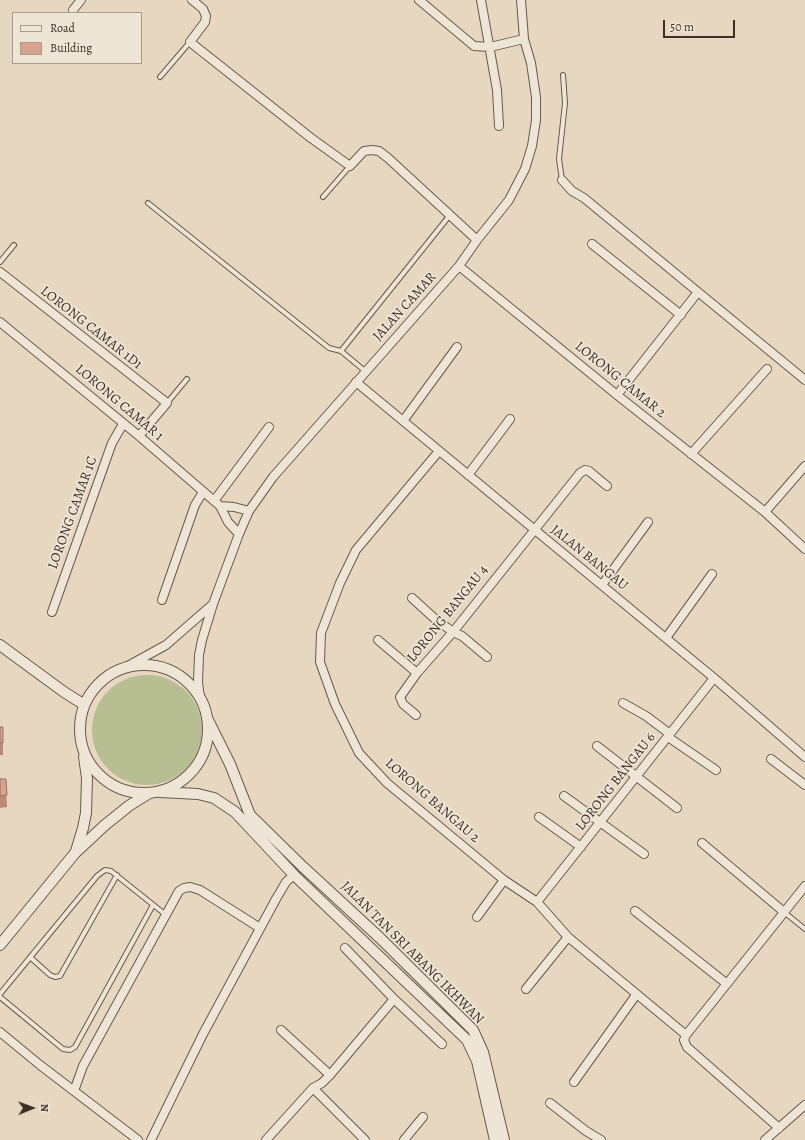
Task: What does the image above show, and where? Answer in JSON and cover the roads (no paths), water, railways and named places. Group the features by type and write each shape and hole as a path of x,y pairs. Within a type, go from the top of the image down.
{"street":[{"path":"73,10 81,0"},
{"path":"192,0 203,9 206,16 205,22 190,42 311,138 350,166 364,151 379,151 477,240"},
{"path":"419,0 474,46 490,47 524,39"},
{"path":"481,0 498,90 499,126"},
{"name":"JALAN CAMAR","path":"200,698 198,682 199,655 213,604 239,534 250,511 273,477 459,266 477,240 509,200 524,169 532,146 536,120 536,97 531,63 524,39 521,0"},
{"path":"562,180 572,190 584,198 805,380"},
{"path":"592,244 681,315"},
{"name":"LORONG CAMAR 2","path":"459,266 617,395 765,512 805,549"},
{"name":"LORONG CAMAR 1D1","path":"0,272 167,404"},
{"path":"617,395 698,292"},
{"name":"LORONG CAMAR 1","path":"0,322 139,436 217,504 228,522 239,534"},
{"path":"402,421 457,347"},
{"path":"691,454 767,369"},
{"name":"JALAN BANGAU","path":"356,382 714,678 805,757"},
{"path":"139,436 167,404"},
{"path":"468,475 510,419"},
{"name":"LORONG CAMAR 1C","path":"52,612 112,443 123,424"},
{"path":"250,511 234,506 217,504 269,427"},
{"name":"LORONG BANGAU 2","path":"439,451 356,550 340,583 321,633 320,662 335,704 359,752 387,783 504,880 538,902 568,937 686,1035"},
{"path":"765,512 805,466"},
{"name":"LORONG BANGAU 4","path":"416,715 403,704 400,697 417,673 453,632 580,473 585,470 589,471 607,486"},
{"path":"162,600 195,505 202,492"},
{"path":"602,585 648,522"},
{"path":"666,638 712,574"},
{"path":"412,598 434,618 453,632 462,636 487,657"},
{"name":"JALAN CAMAR","path":"126,667 166,645 213,604"},
{"path":"378,640 417,673"},
{"path":"0,645 64,692 83,704"},
{"path":"75,853 86,813 87,778 80,728 83,704 100,682 109,675 126,667 145,665 164,668 180,676 188,683 200,698 207,718 230,764 247,818"},
{"name":"LORONG BANGAU 6","path":"538,902 714,678"},
{"path":"623,703 646,716 716,770"},
{"path":"160,792 188,777 198,764 205,748 207,737 207,718"},
{"path":"597,746 676,808"},
{"path":"84,756 97,773 110,784 130,792 148,794 160,792 198,794 214,798 247,818"},
{"path":"771,759 805,785"},
{"path":"0,944 75,853 105,825 130,805 148,794"},
{"path":"564,796 644,854"},
{"path":"540,817 581,847"},
{"name":"JALAN TAN SRI ABANG IKHWAN","path":"247,818 294,875 467,1040 477,1061 495,1140"},
{"name":"JALAN TAN SRI ABANG IKHWAN","path":"247,818 302,866 380,938 473,1030 483,1052 504,1140"},
{"path":"702,843 784,912"},
{"path":"151,1140 203,1034 260,928 286,882 294,875"},
{"path":"478,917 504,880"},
{"path":"779,1128 687,1048 684,1040 686,1035 726,984 805,886"},
{"path":"74,1091 83,1066 179,891 190,887 200,890 260,928"},
{"path":"635,911 726,984"},
{"path":"526,989 568,937"},
{"path":"345,948 394,999 442,1044"},
{"path":"574,1082 636,995"},
{"path":"266,1140 313,1088 322,1083 330,1075 394,999"},
{"path":"281,1030 330,1075"},
{"path":"0,1032 40,1065 138,1140"},
{"path":"313,1088 365,1140"},
{"path":"550,1103 586,1131 601,1140"},
{"path":"765,1140 805,1104"},
{"path":"404,1140 423,1118"}],"lane":[{"path":"160,77 190,42"},
{"path":"562,180 559,160 565,103 563,75"},
{"path":"323,197 350,166"},
{"path":"148,203 329,348 341,351 365,371"},
{"path":"341,351 450,216"},
{"path":"0,262 14,245"},
{"path":"167,404 187,379"},
{"path":"0,994 97,876 105,870 111,871 117,875 166,915"},
{"path":"30,957 50,975 55,977 60,976 117,875"},
{"path":"0,997 63,1049 70,1050 75,1047 153,905"},
{"path":"784,912 805,929"}]}
